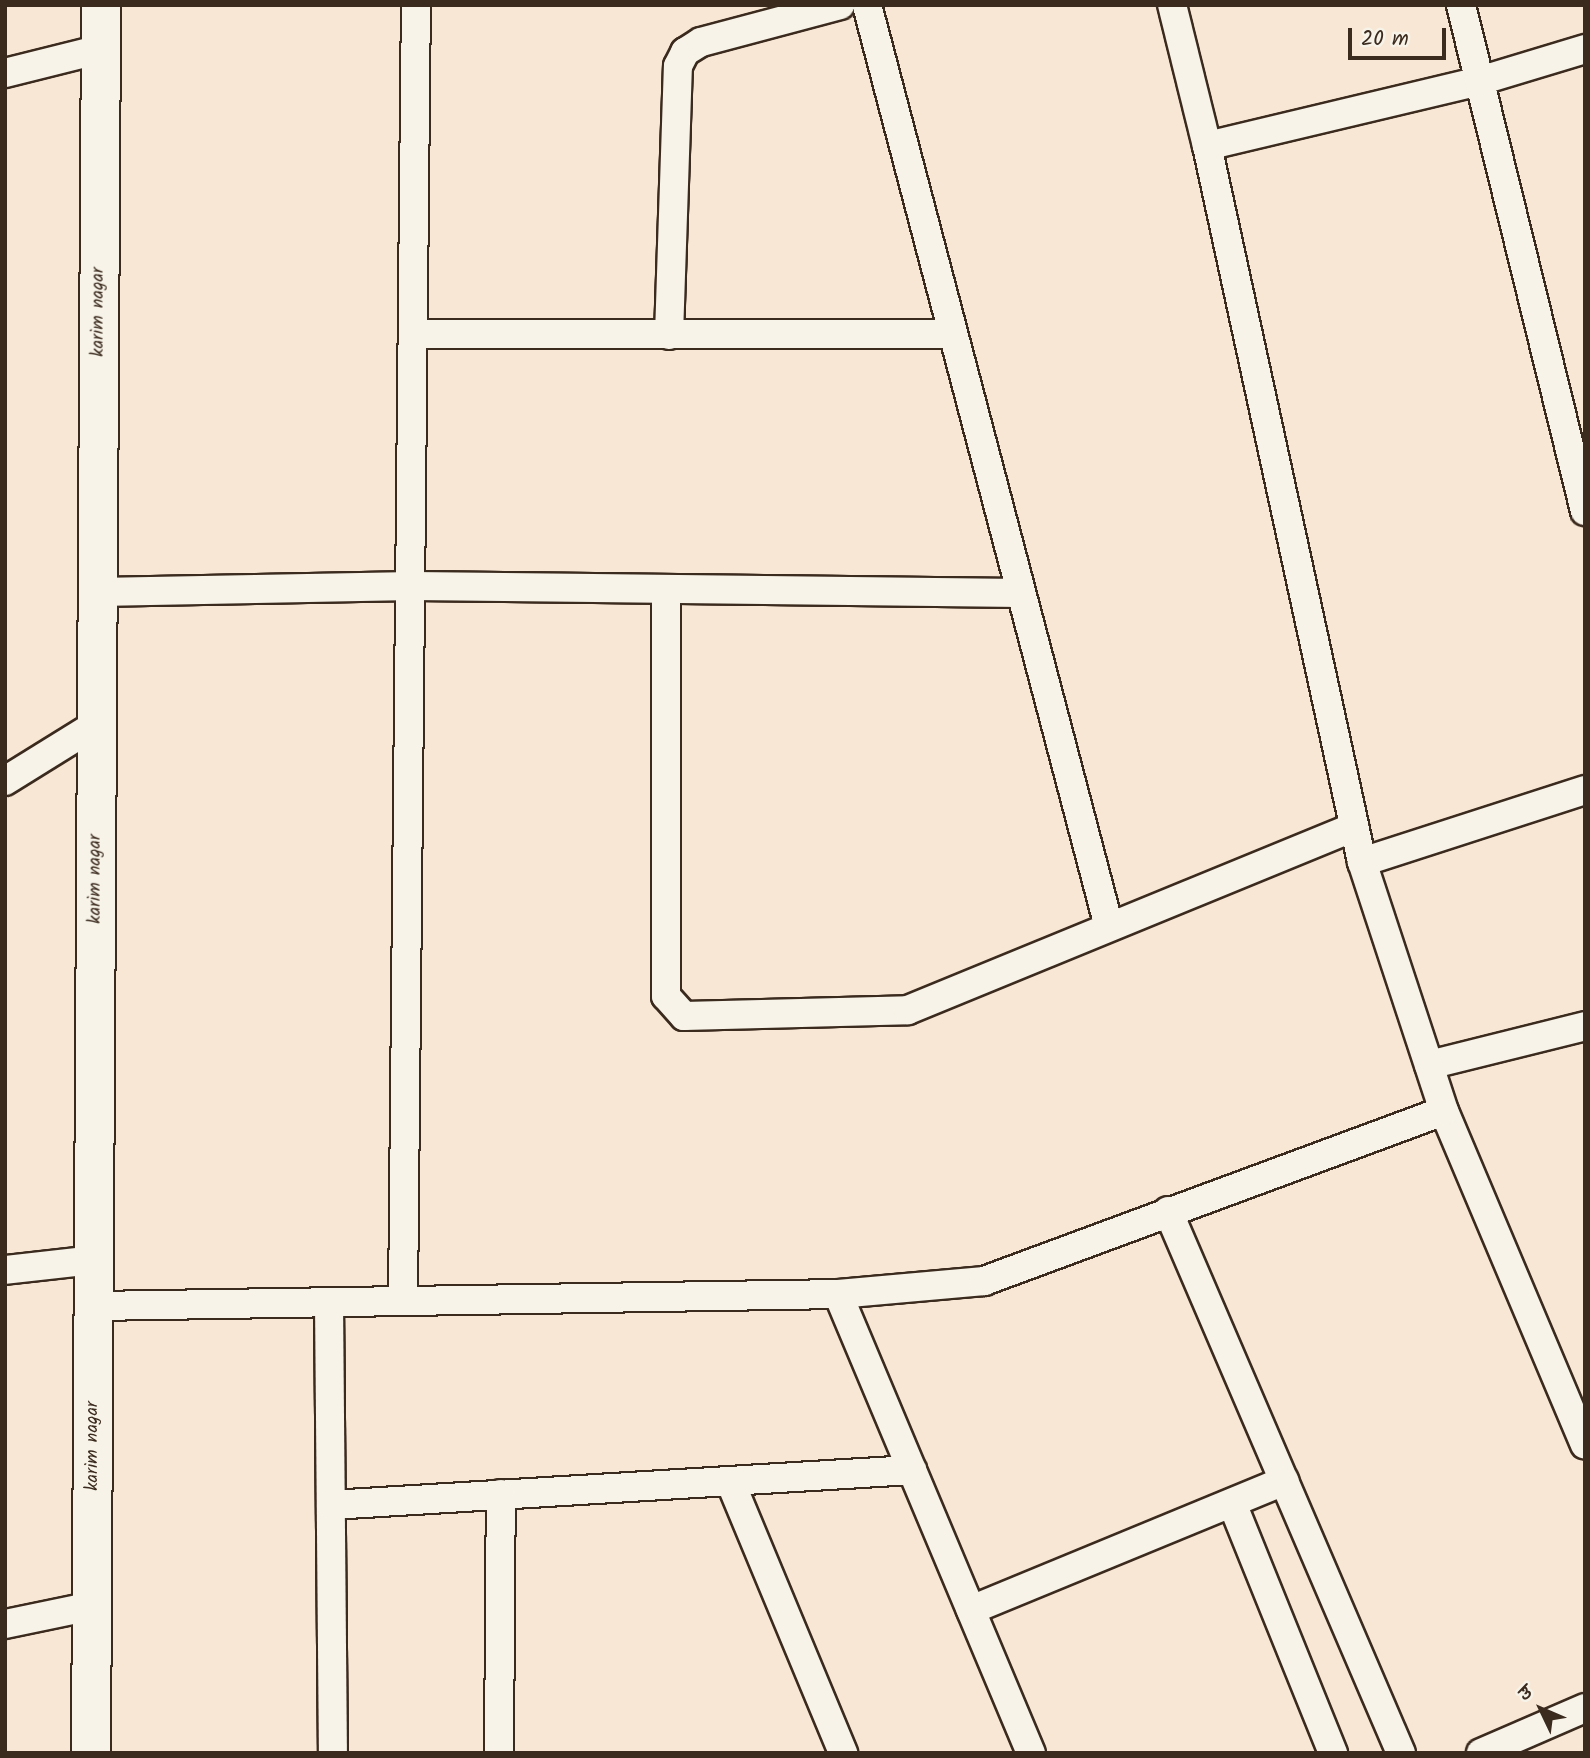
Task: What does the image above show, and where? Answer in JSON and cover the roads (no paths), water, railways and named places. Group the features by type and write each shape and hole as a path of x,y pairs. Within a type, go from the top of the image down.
{"street":[{"name":"karim nagar","path":"91,1753 101,5"},
{"path":"403,1301 416,5"},
{"path":"669,335 678,66 685,52 701,42 841,5"},
{"path":"867,5 1108,928"},
{"path":"1172,5 1207,146 1362,862 1444,1111 1585,1444"},
{"path":"1461,5 1585,511"},
{"path":"5,73 101,49"},
{"path":"1207,146 1479,81 1585,49"},
{"path":"414,334 953,334"},
{"path":"98,592 412,586 1021,593"},
{"path":"666,589 666,996 673,1008 684,1016 908,1010 1354,827"},
{"path":"5,781 97,724"},
{"path":"1362,862 1585,790"},
{"path":"1429,1065 1585,1026"},
{"path":"94,1306 838,1294 984,1281 1444,1111"},
{"path":"1168,1211 1401,1753"},
{"path":"5,1270 94,1259"},
{"path":"838,1294 1031,1753"},
{"path":"329,1302 333,1753"},
{"path":"331,1505 912,1470"},
{"path":"730,1481 843,1753"},
{"path":"971,1610 1284,1481"},
{"path":"499,1753 501,1494"},
{"path":"1232,1503 1333,1753"},
{"path":"5,1624 92,1606"},
{"path":"1481,1753 1585,1708"}]}
